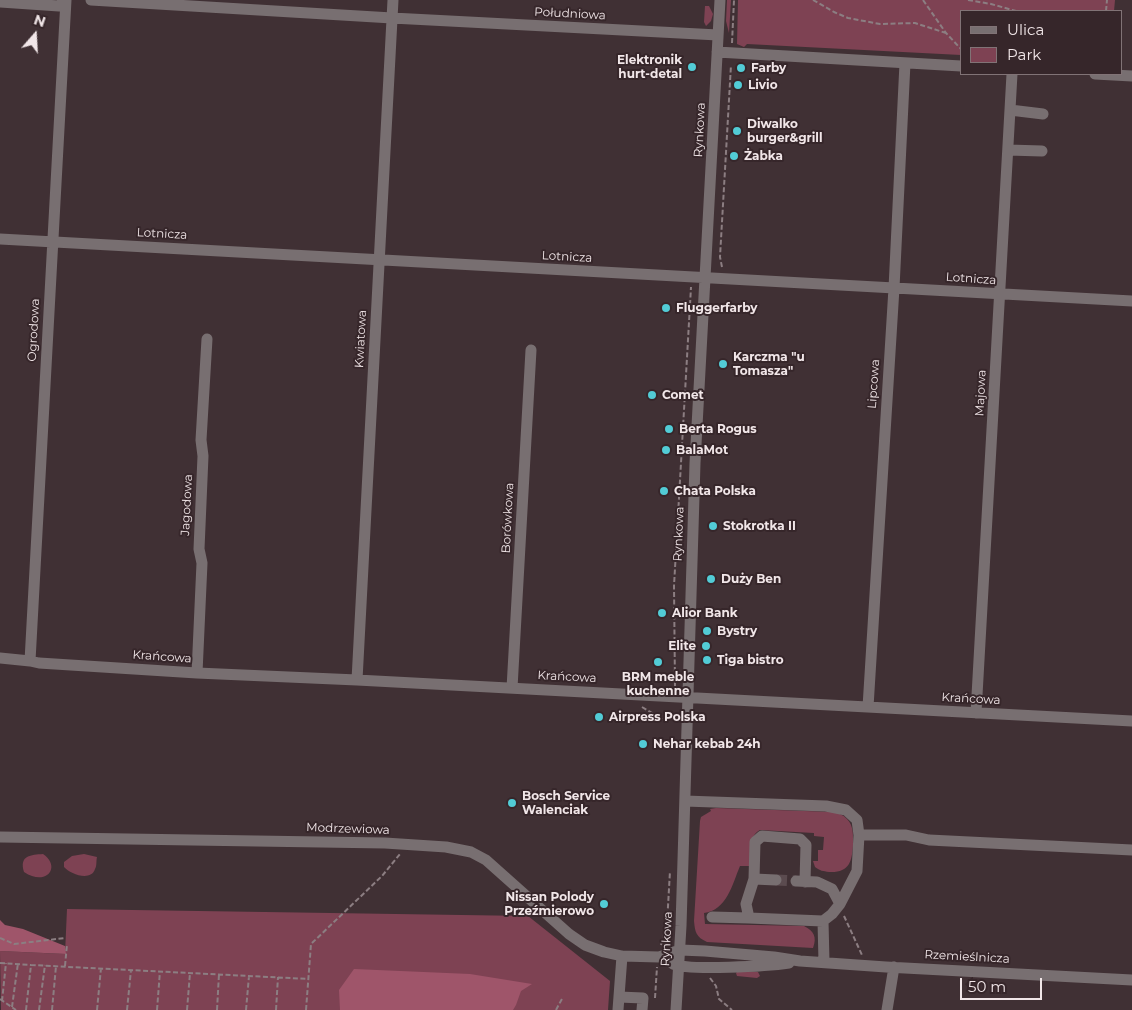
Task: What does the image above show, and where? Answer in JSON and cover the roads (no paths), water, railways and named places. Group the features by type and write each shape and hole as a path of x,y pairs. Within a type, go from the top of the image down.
{"street":[{"path":"0,2 59,6 66,0"},
{"name":"Ogrodowa","path":"30,661 66,0"},
{"name":"Południowa","path":"91,0 228,4 392,18 718,35"},
{"name":"Kwiatowa","path":"357,680 393,0"},
{"name":"Rynkowa","path":"676,1010 686,801 695,472 720,0"},
{"path":"717,52 960,66"},
{"name":"Lipcowa","path":"868,707 894,288 905,63"},
{"name":"Majowa","path":"976,713 1012,75"},
{"path":"1114,75 1132,76"},
{"path":"1010,110 1043,114"},
{"path":"1008,150 1042,151"},
{"name":"Lotnicza","path":"0,239 1132,301"},
{"name":"Jagodowa","path":"197,673 202,563 199,549 203,456 201,440 207,339"},
{"name":"Borówkowa","path":"512,688 531,350"},
{"name":"Krańcowa","path":"0,658 30,661 39,664 197,673 1132,721"},
{"path":"686,801 826,806 846,810 857,820 859,834 857,871 840,904 823,921 712,917"},
{"path":"859,834 906,835 929,840 1132,850"},
{"path":"749,918 746,904 754,879 755,842 762,836 800,839 806,845 800,881 817,882 832,889 840,904"},
{"name":"Modrzewiowa","path":"0,837 296,841 446,847 471,852 486,860 569,934 585,945 604,952 679,966"},
{"path":"754,879 776,880"},
{"path":"823,921 824,962"},
{"name":"Rzemieślnicza","path":"680,950 774,957 800,961 1132,980"},
{"name":"Modrzewiowa","path":"658,962 680,950"},
{"path":"618,1010 622,956"},
{"name":"Rzemieślnicza","path":"679,966 774,965 800,961"},
{"path":"887,1010 894,967"},
{"path":"619,997 642,998 642,1010"}],"tunnel":[{"path":"776,880 796,881"}],"place":[{"name":"Elektronik hurt-detal","path":"692,67"},
{"name":"Farby","path":"741,68"},
{"name":"Livio","path":"738,85"},
{"name":"Diwalko burger&grill","path":"737,131"},
{"name":"Żabka","path":"734,156"},
{"name":"Fluggerfarby","path":"666,308"},
{"name":"Karczma \"u Tomasza\"","path":"723,364"},
{"name":"Comet","path":"652,395"},
{"name":"Berta Rogus","path":"669,429"},
{"name":"BalaMot","path":"666,450"},
{"name":"Chata Polska","path":"664,491"},
{"name":"Stokrotka II","path":"713,526"},
{"name":"Duży Ben","path":"711,579"},
{"name":"Alior Bank","path":"662,613"},
{"name":"Bystry","path":"707,631"},
{"name":"Elite","path":"706,646"},
{"name":"Tiga bistro","path":"707,660"},
{"name":"BRM meble kuchenne","path":"658,662"},
{"name":"Airpress Polska","path":"599,717"},
{"name":"Nehar kebab 24h","path":"643,744"},
{"name":"Bosch Service Walenciak","path":"512,803"},
{"name":"Nissan Polody Przeźmierowo","path":"604,904"}]}
